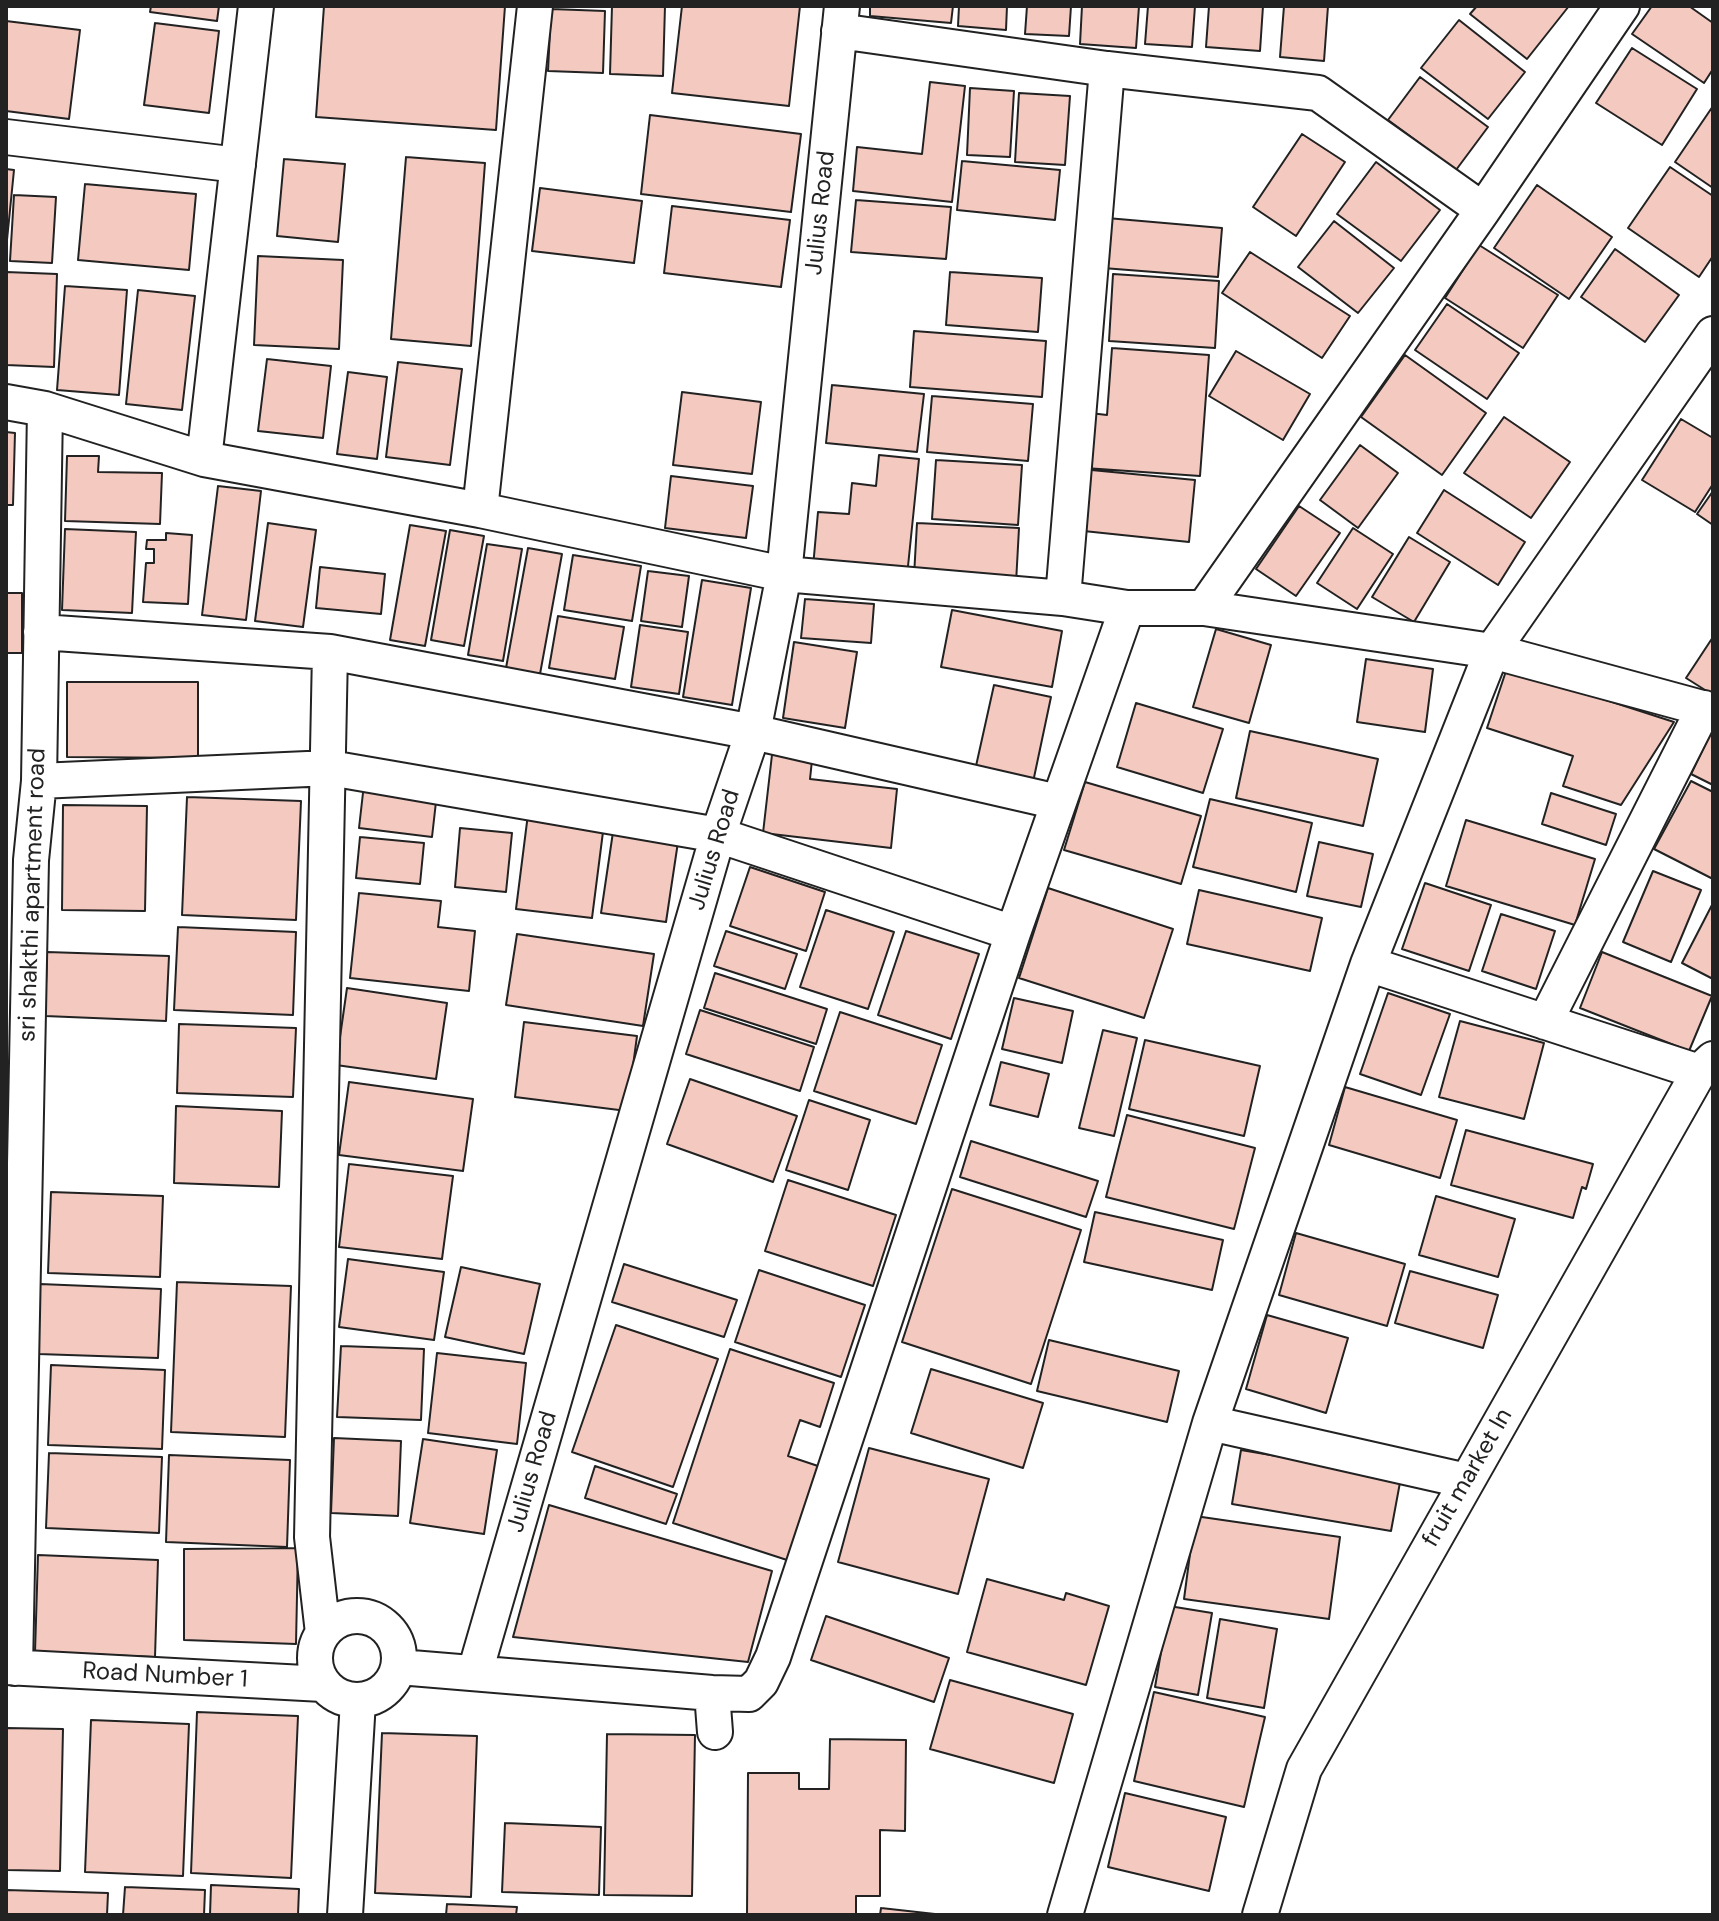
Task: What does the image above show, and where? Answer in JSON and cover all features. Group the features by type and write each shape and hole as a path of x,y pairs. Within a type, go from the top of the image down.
{"street":[{"path":"204,459 256,6"},
{"path":"480,510 535,6"},
{"path":"1204,608 1622,6"},
{"path":"841,18 1107,69 1318,93 1483,210"},
{"name":"Julius Road","path":"475,1672 718,835 753,732 784,574 841,18"},
{"path":"1063,598 1107,69"},
{"path":"6,137 238,165"},
{"path":"1065,1915 1210,1423 1368,964 1492,651 1713,334"},
{"path":"6,402 45,409 204,459 480,510 784,574 1063,598 1127,608 1204,608 1492,651 1709,710 1545,1022"},
{"name":"sri shakthi apartment road","path":"10,1668 31,860 39,781 45,409"},
{"path":"399,1667 712,1693 749,1694 761,1682 773,1657 1013,933 1127,608"},
{"path":"41,632 330,652 753,732 1058,802"},
{"path":"323,1633 312,1537 330,652"},
{"path":"39,781 330,768 718,835 1013,933"},
{"path":"6,927 31,860"},
{"path":"1368,964 1545,1022 1706,1065"},
{"name":"fruit market ln","path":"1260,1915 1304,1769 1706,1065"},
{"path":"1210,1423 1467,1481"},
{"path":"347,1617 371,1618 386,1627 397,1641 399,1667 388,1688 377,1696 358,1701 335,1695 323,1684 315,1662 316,1648 323,1633 333,1623 347,1617"},
{"name":"Road Number 1","path":"10,1668 323,1684"},
{"path":"712,1693 715,1732"},
{"path":"345,1915 358,1701"}],"building":[{"path":"151,6 219,6 217,21 150,12"},
{"path":"324,6 505,6 496,130 316,117"},
{"path":"612,6 665,6 663,76 610,74"},
{"path":"682,6 800,6 789,106 672,93"},
{"path":"870,6 953,6 951,23 870,16"},
{"path":"959,6 1007,6 1006,30 958,26"},
{"path":"1027,6 1071,6 1069,36 1025,34"},
{"path":"1082,6 1139,6 1136,48 1080,44"},
{"path":"1148,6 1195,6 1192,47 1145,44"},
{"path":"1209,6 1263,6 1260,51 1206,47"},
{"path":"1284,6 1328,6 1324,61 1280,57"},
{"path":"1477,6 1569,6 1527,59 1470,14"},
{"path":"1652,6 1689,6 1713,23 1713,69 1704,83 1632,34"},
{"path":"551,9 605,11 603,73 548,71"},
{"path":"1459,20 1525,72 1488,119 1421,68"},
{"path":"6,21 80,30 69,119 6,111"},
{"path":"155,23 219,31 209,113 144,105"},
{"path":"1632,48 1697,89 1662,145 1596,103"},
{"path":"1420,77 1488,127 1456,170 1388,120"},
{"path":"930,82 965,86 952,202 853,191 857,147 922,154"},
{"path":"970,88 1014,91 1010,157 967,155"},
{"path":"1019,93 1070,96 1065,165 1015,162"},
{"path":"1713,106 1713,188 1675,162"},
{"path":"650,115 801,134 791,212 641,194"},
{"path":"1302,134 1345,162 1296,236 1253,207"},
{"path":"406,157 485,163 471,346 391,339"},
{"path":"284,159 345,164 338,242 277,236"},
{"path":"962,161 1060,170 1055,220 957,210"},
{"path":"1376,162 1440,210 1401,261 1337,214"},
{"path":"1670,167 1713,196 1713,256 1699,277 1628,228"},
{"path":"6,169 14,170 6,250"},
{"path":"85,184 196,194 189,270 78,260"},
{"path":"1537,185 1612,237 1569,299 1494,248"},
{"path":"540,188 642,201 634,263 532,251"},
{"path":"14,195 56,197 52,263 10,261"},
{"path":"856,200 951,207 946,259 851,252"},
{"path":"672,206 790,220 781,287 664,273"},
{"path":"1107,218 1222,228 1218,277 1103,268"},
{"path":"1334,221 1394,268 1358,313 1298,267"},
{"path":"1479,245 1558,295 1523,348 1445,298"},
{"path":"1615,249 1679,295 1645,342 1581,297"},
{"path":"1250,252 1350,316 1322,358 1222,293"},
{"path":"258,256 343,260 339,349 254,345"},
{"path":"6,272 57,274 54,367 6,365"},
{"path":"950,272 1042,278 1038,332 946,325"},
{"path":"1113,274 1219,281 1215,348 1109,341"},
{"path":"65,286 127,290 119,395 57,390"},
{"path":"138,290 195,296 182,410 126,404"},
{"path":"1447,304 1519,353 1487,399 1415,350"},
{"path":"914,331 1046,341 1042,397 910,387"},
{"path":"1112,348 1209,355 1200,476 1085,468 1090,413 1107,415"},
{"path":"1236,351 1310,394 1283,440 1209,396"},
{"path":"1405,355 1486,413 1442,475 1361,417"},
{"path":"267,359 331,366 323,438 258,431"},
{"path":"398,362 462,369 450,465 386,457"},
{"path":"348,372 387,377 377,459 337,454"},
{"path":"832,385 924,394 917,452 826,443"},
{"path":"682,392 761,402 752,474 673,465"},
{"path":"932,396 1033,404 1028,461 927,452"},
{"path":"1504,417 1570,462 1531,518 1464,473"},
{"path":"1681,419 1713,438 1713,484 1695,512 1642,480"},
{"path":"6,432 15,433 13,505 6,505"},
{"path":"1360,445 1398,473 1358,528 1320,500"},
{"path":"879,455 919,459 907,576 813,567 818,512 849,514 852,483 876,486"},
{"path":"67,456 99,456 98,472 162,473 160,524 65,521"},
{"path":"936,460 1022,465 1018,525 932,519"},
{"path":"1081,469 1195,480 1189,542 1074,530"},
{"path":"671,476 753,486 746,538 665,528"},
{"path":"218,486 261,491 246,620 202,615"},
{"path":"1444,490 1525,542 1498,585 1417,533"},
{"path":"1713,491 1713,525 1697,514"},
{"path":"1299,506 1340,533 1296,596 1256,569"},
{"path":"268,523 316,530 303,627 255,621"},
{"path":"917,523 1019,528 1016,583 914,576"},
{"path":"410,525 446,531 425,646 390,640"},
{"path":"1353,528 1393,554 1357,609 1317,583"},
{"path":"65,529 136,532 132,613 62,610"},
{"path":"450,530 484,536 464,646 431,640"},
{"path":"166,533 192,535 188,604 143,602 146,563 154,563 154,549 146,549 147,540 166,540"},
{"path":"1409,537 1450,562 1414,622 1372,597"},
{"path":"487,544 522,549 503,661 468,655"},
{"path":"528,548 562,554 540,674 506,668"},
{"path":"573,555 641,566 632,621 564,610"},
{"path":"320,567 385,574 381,614 316,608"},
{"path":"648,571 689,576 682,627 641,621"},
{"path":"702,580 751,588 732,705 683,697"},
{"path":"6,593 22,593 22,653 6,653"},
{"path":"805,599 874,604 871,643 801,638"},
{"path":"952,610 1062,631 1052,687 941,667"},
{"path":"558,616 624,627 615,679 549,668"},
{"path":"640,625 688,632 679,694 631,687"},
{"path":"1216,629 1271,645 1249,723 1193,707"},
{"path":"1713,637 1713,695 1686,678"},
{"path":"794,642 857,652 845,728 783,718"},
{"path":"1366,659 1433,669 1425,732 1357,722"},
{"path":"1507,668 1674,722 1621,805 1563,786 1573,756 1487,728"},
{"path":"67,682 198,682 198,758 67,757"},
{"path":"994,685 1051,697 1032,787 974,775"},
{"path":"1136,703 1223,729 1203,793 1117,767"},
{"path":"1713,728 1713,785 1691,774"},
{"path":"1250,731 1378,759 1363,826 1236,798"},
{"path":"773,746 813,751 810,779 897,789 891,848 763,833"},
{"path":"1691,781 1713,792 1713,879 1654,849"},
{"path":"1085,782 1201,816 1181,884 1064,850"},
{"path":"364,784 437,793 432,837 359,828"},
{"path":"1551,793 1616,814 1606,845 1542,824"},
{"path":"187,797 301,801 296,920 182,915"},
{"path":"1210,799 1312,823 1296,892 1193,867"},
{"path":"63,805 147,806 145,911 62,910"},
{"path":"528,814 604,824 592,918 516,909"},
{"path":"1466,820 1595,859 1575,925 1446,886"},
{"path":"460,828 512,833 506,892 455,887"},
{"path":"613,832 678,842 666,922 601,913"},
{"path":"360,837 424,843 420,884 356,878"},
{"path":"1319,842 1373,854 1361,907 1307,896"},
{"path":"750,867 825,892 806,951 730,926"},
{"path":"1653,871 1701,890 1671,962 1623,942"},
{"path":"1425,883 1491,905 1469,971 1402,949"},
{"path":"1048,888 1173,929 1144,1018 1019,978"},
{"path":"1199,890 1322,918 1310,971 1187,944"},
{"path":"359,893 441,901 438,927 475,931 469,991 350,978"},
{"path":"1713,903 1713,979 1682,963"},
{"path":"826,910 894,932 868,1009 800,987"},
{"path":"1501,914 1555,931 1536,989 1482,971"},
{"path":"178,927 296,932 293,1015 174,1010"},
{"path":"726,931 797,954 785,989 714,966"},
{"path":"906,931 979,954 951,1039 878,1015"},
{"path":"517,934 654,954 643,1026 506,1005"},
{"path":"47,952 169,956 166,1021 45,1016"},
{"path":"1602,952 1712,996 1689,1051 1580,1008"},
{"path":"715,973 827,1009 816,1044 704,1008"},
{"path":"347,988 447,1003 436,1079 336,1065"},
{"path":"1388,993 1450,1014 1421,1095 1360,1074"},
{"path":"1014,998 1073,1011 1062,1063 1002,1049"},
{"path":"700,1010 814,1047 800,1091 686,1054"},
{"path":"840,1012 942,1045 916,1124 814,1091"},
{"path":"1460,1021 1544,1043 1524,1119 1439,1097"},
{"path":"524,1022 637,1036 627,1111 515,1097"},
{"path":"179,1024 296,1028 293,1097 177,1093"},
{"path":"1103,1030 1137,1038 1114,1136 1079,1128"},
{"path":"1145,1040 1260,1066 1244,1136 1129,1109"},
{"path":"1001,1062 1049,1074 1038,1117 990,1105"},
{"path":"690,1079 797,1116 773,1182 667,1144"},
{"path":"349,1082 473,1099 463,1171 339,1155"},
{"path":"1345,1087 1457,1120 1440,1178 1329,1145"},
{"path":"809,1100 870,1120 848,1190 786,1170"},
{"path":"176,1106 282,1111 279,1187 174,1183"},
{"path":"1127,1115 1255,1148 1234,1229 1106,1197"},
{"path":"1466,1130 1593,1164 1573,1218 1451,1185"},
{"path":"971,1141 1098,1181 1086,1217 960,1177"},
{"path":"349,1164 453,1176 442,1259 339,1247"},
{"path":"788,1180 896,1215 873,1286 765,1251"},
{"path":"952,1189 1081,1230 1031,1384 902,1342"},
{"path":"51,1192 163,1196 160,1277 48,1273"},
{"path":"1436,1196 1515,1219 1498,1277 1419,1255"},
{"path":"1095,1212 1223,1240 1212,1290 1084,1262"},
{"path":"1296,1233 1405,1264 1387,1326 1279,1295"},
{"path":"348,1259 444,1272 434,1340 339,1327"},
{"path":"624,1264 737,1300 724,1337 612,1302"},
{"path":"461,1267 540,1284 524,1354 445,1337"},
{"path":"759,1270 865,1305 841,1377 735,1342"},
{"path":"1410,1271 1498,1295 1483,1348 1395,1323"},
{"path":"177,1282 291,1286 285,1437 171,1432"},
{"path":"40,1284 161,1289 158,1358 38,1354"},
{"path":"1267,1315 1348,1338 1326,1413 1246,1389"},
{"path":"616,1325 718,1359 673,1487 572,1452"},
{"path":"1049,1340 1179,1371 1167,1422 1037,1391"},
{"path":"341,1346 424,1349 421,1420 337,1417"},
{"path":"730,1349 834,1383 820,1427 800,1420 788,1456 818,1466 787,1560 673,1523"},
{"path":"437,1353 526,1363 517,1444 428,1433"},
{"path":"51,1365 165,1370 162,1449 48,1445"},
{"path":"931,1369 1043,1403 1023,1468 911,1433"},
{"path":"334,1438 401,1441 398,1516 331,1513"},
{"path":"423,1439 497,1450 484,1534 410,1523"},
{"path":"869,1448 989,1479 958,1594 838,1562"},
{"path":"1241,1450 1401,1477 1391,1531 1232,1504"},
{"path":"49,1453 162,1457 159,1533 46,1528"},
{"path":"169,1455 290,1460 287,1547 166,1542"},
{"path":"595,1466 677,1494 666,1524 585,1498"},
{"path":"549,1505 772,1571 748,1662 513,1637"},
{"path":"1195,1516 1340,1537 1329,1619 1184,1599"},
{"path":"298,1548 296,1644 184,1640 184,1549"},
{"path":"38,1555 158,1560 155,1657 35,1652"},
{"path":"987,1579 1064,1600 1066,1593 1109,1606 1086,1685 967,1652"},
{"path":"1169,1606 1212,1613 1198,1695 1155,1687"},
{"path":"826,1616 949,1658 934,1702 811,1660"},
{"path":"1220,1619 1277,1629 1264,1708 1207,1698"},
{"path":"950,1680 1073,1714 1054,1783 930,1749"},
{"path":"1154,1692 1265,1717 1244,1807 1134,1781"},
{"path":"197,1712 298,1716 291,1878 191,1873"},
{"path":"91,1720 189,1724 183,1876 85,1872"},
{"path":"6,1728 63,1729 60,1871 6,1870"},
{"path":"382,1733 477,1736 471,1897 375,1893"},
{"path":"607,1734 695,1735 692,1896 604,1895"},
{"path":"830,1739 906,1740 905,1831 880,1830 880,1896 856,1896 856,1915 747,1915 748,1773 799,1773 799,1789 829,1789"},
{"path":"1125,1793 1226,1817 1209,1891 1108,1867"},
{"path":"505,1823 601,1827 599,1895 502,1892"},
{"path":"211,1885 299,1889 298,1915 210,1915"},
{"path":"125,1887 205,1890 204,1915 123,1915"},
{"path":"6,1890 108,1893 107,1915 6,1915"},
{"path":"447,1904 517,1907 516,1915 446,1915"},
{"path":"881,1908 944,1915 880,1915"}]}
